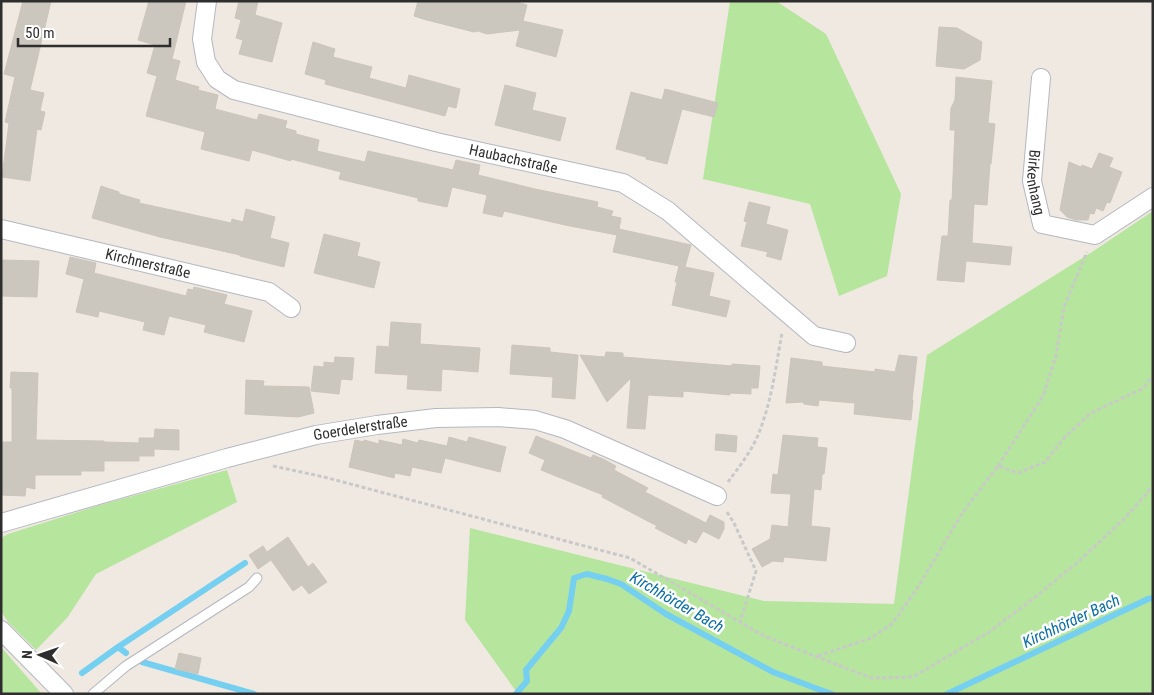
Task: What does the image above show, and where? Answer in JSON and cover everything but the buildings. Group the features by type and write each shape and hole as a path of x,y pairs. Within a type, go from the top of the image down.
{"street":[{"name":"Haubachstraße","path":"207,1 202,39 206,62 217,79 234,90 436,142 623,183 668,211 814,336 846,343"},
{"name":"Birkenhang","path":"1041,78 1032,181 1042,224 1094,235"},
{"path":"1094,235 1153,197"},
{"name":"Kirchnerstraße","path":"1,229 269,292 291,308"},
{"name":"Goerdelerstraße","path":"1,523 227,458 316,435 436,418 498,417 535,420 565,429 717,496"},
{"path":"1,630 64,694"}],"lane":[{"path":"93,694 126,666 249,587 257,578"}],"path":[{"path":"818,657 870,638 893,623 918,587 963,512 998,466 1042,396 1056,356 1064,307 1094,235"},
{"path":"717,496 742,463 760,432 769,401 786,311"},
{"path":"998,466 1018,473 1045,462 1065,437 1091,413 1142,389 1153,376"},
{"path":"266,465 324,476 630,558 764,636 871,678 913,677 988,632 1079,561 1126,517 1153,486"},
{"path":"734,523 756,571 740,622"}],"green space":[{"path":"730,1 776,1 826,34 901,194 887,276 839,296 810,204 703,179"},
{"path":"1153,211 1153,694 518,694 465,620 470,528 764,601 894,604 927,355 1092,252"},
{"path":"227,470 237,502 96,574 67,618 36,650 8,622 1,611 1,538 8,534 100,505"},
{"path":"1,647 42,694 1,694"}],"waterway":[{"path":"118,647 245,563"},
{"name":"Kirchhörder Bach","path":"516,694 527,681 526,670 561,628 569,611 574,578 587,574 621,584 666,614 773,672 832,694"},
{"name":"Kirchhörder Bach","path":"947,694 1153,598"},
{"name":"Kirchhörder Bach","path":"82,673 118,647 126,653"},
{"name":"Kirchhörder Bach","path":"142,662 254,694"}]}
